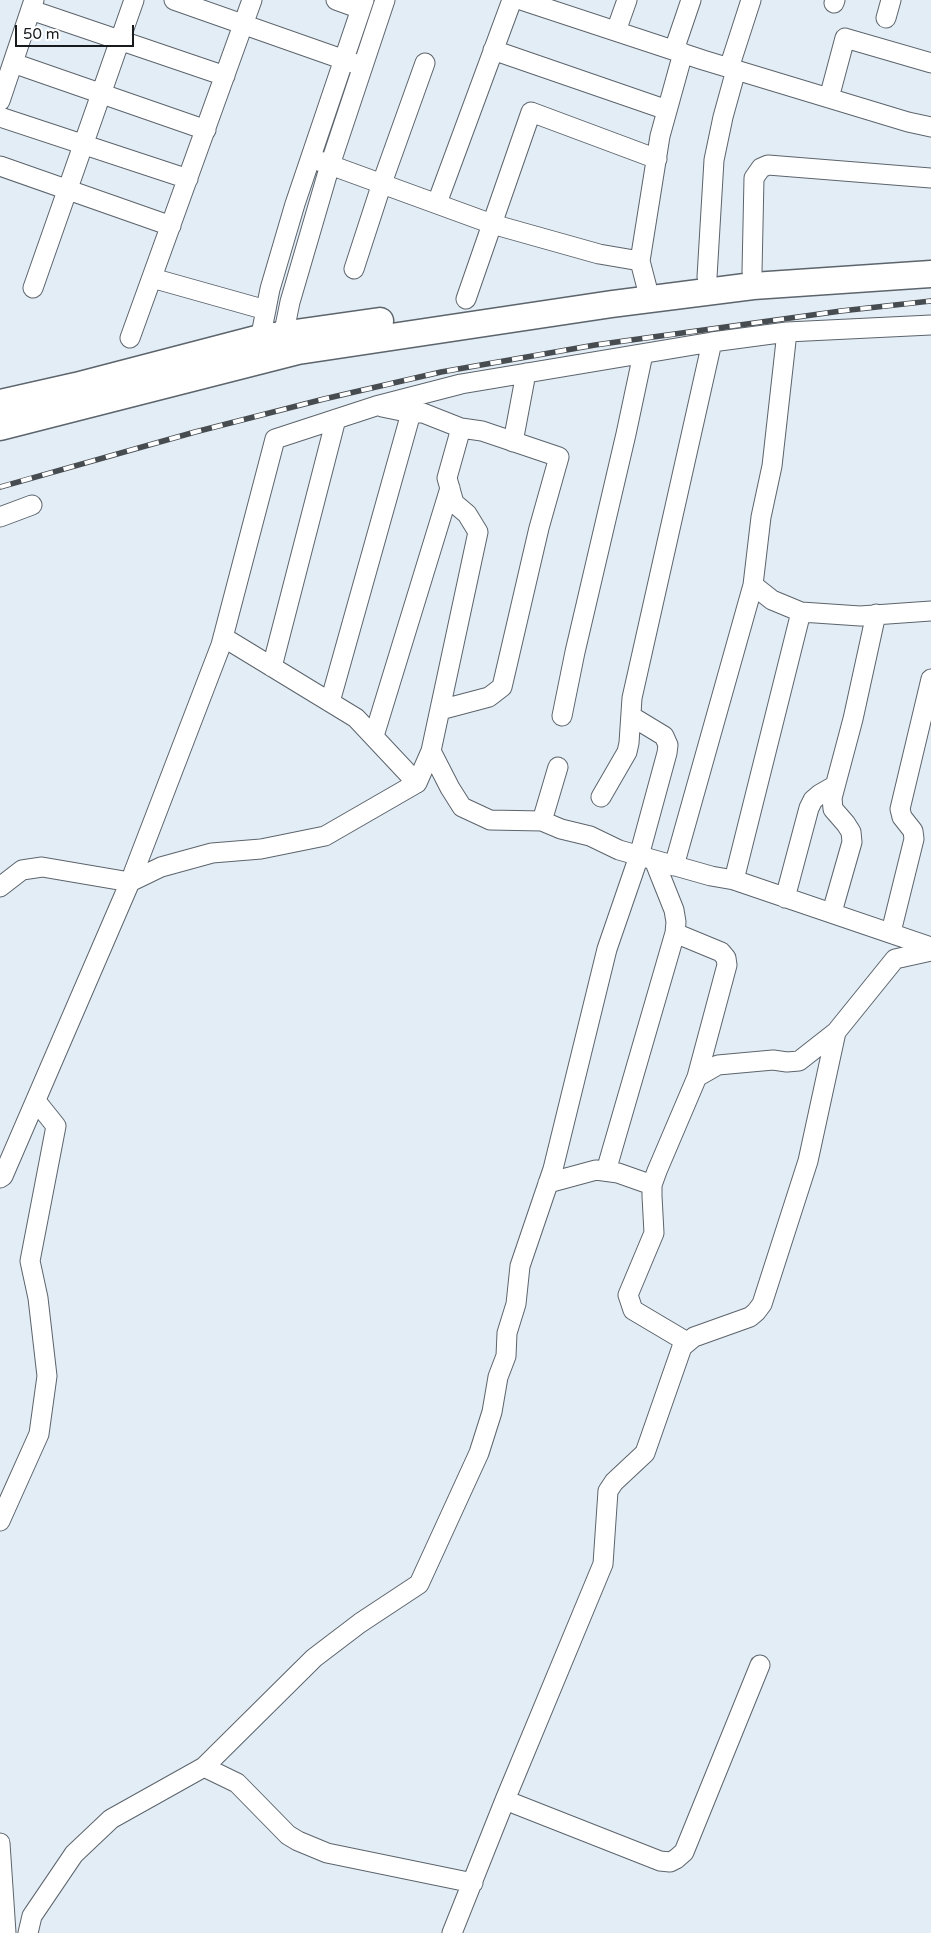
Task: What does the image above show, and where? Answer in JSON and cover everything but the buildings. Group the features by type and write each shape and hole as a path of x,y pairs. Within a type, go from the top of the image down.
{"street":[{"path":"33,288 134,0"},
{"path":"174,0 362,66"},
{"path":"130,338 252,0"},
{"path":"270,347 266,310 270,289 362,4 336,0"},
{"path":"270,347 290,302 330,165 385,0"},
{"path":"437,203 512,0"},
{"path":"521,0 568,7 616,31 678,52 908,122 931,126"},
{"path":"616,31 627,0"},
{"path":"646,288 640,261 660,136 691,0"},
{"path":"706,278 714,160 732,69 751,0"},
{"path":"886,18 891,0"},
{"path":"0,101 32,5 120,40 225,76"},
{"path":"828,98 846,38 931,63"},
{"path":"493,50 667,110"},
{"path":"13,63 206,130"},
{"path":"354,269 382,183 425,64"},
{"path":"466,299 531,112 657,159"},
{"path":"0,117 188,179"},
{"path":"311,158 492,224 599,254 640,261"},
{"path":"752,272 754,178 761,168 768,165 931,178"},
{"path":"0,166 171,226"},
{"path":"0,403 270,347 706,278 752,272 931,259"},
{"path":"0,427 270,347 298,351 612,304 753,286 931,274"},
{"path":"152,278 266,310"},
{"path":"0,1178 3,1176 36,1101 130,882 223,637 276,439 376,406 461,384 712,342 787,332 931,325"},
{"path":"674,866 753,585 761,517 772,466 787,332"},
{"path":"601,797 627,752 632,698 712,342"},
{"path":"562,716 577,642 643,354"},
{"path":"513,442 526,373"},
{"path":"376,406 411,413 423,413 461,428 482,431 559,456 539,528 502,687 489,697 440,710"},
{"path":"330,702 411,413"},
{"path":"272,667 336,419"},
{"path":"0,887 22,870 42,866 130,882 161,867 212,853 261,849 325,836 417,783 431,750 478,532 467,514 454,503 446,478 461,428"},
{"path":"374,736 450,488"},
{"path":"1,518 32,505"},
{"path":"753,585 772,600 801,612 860,616 931,611"},
{"path":"734,880 801,612"},
{"path":"832,912 852,842 846,824 834,809 832,798 853,719 876,614"},
{"path":"223,637 356,718 417,783"},
{"path":"891,932 914,839 913,831 902,817 900,809 931,679"},
{"path":"28,1933 32,1916 74,1854 111,1819 204,1767 314,1658 360,1623 419,1584 478,1453 492,1412 498,1377 506,1356 507,1333 516,1304 520,1266 548,1183 607,949 647,858 668,745 664,736 631,716"},
{"path":"431,750 462,807 490,820 542,822 590,836 619,850 711,876 734,880 931,947"},
{"path":"542,822 558,767"},
{"path":"785,898 809,808 813,800 834,786"},
{"path":"606,1171 675,933 674,910 647,858"},
{"path":"675,933 721,952 726,958 727,965 697,1077 660,1161 652,1184 654,1233 630,1288 628,1301 633,1310 687,1342"},
{"path":"697,1077 718,1065 773,1060 799,1061 836,1032 895,959 931,951"},
{"path":"452,1933 603,1564 608,1491 614,1482 645,1453 682,1347 694,1337 750,1316 762,1304 808,1161 836,1032"},
{"path":"0,1521 39,1434 47,1376 38,1298 30,1261 56,1126 36,1101"},
{"path":"548,1183 596,1170 652,1184"},
{"path":"505,1800 660,1861 670,1862 676,1859 684,1852 760,1665"},
{"path":"204,1767 237,1783 288,1835 298,1841 327,1853 473,1883"},
{"path":"0,1843 6,1933"}],"railway":[{"path":"0,487 195,432 441,372 595,345 841,311 931,301"}]}
